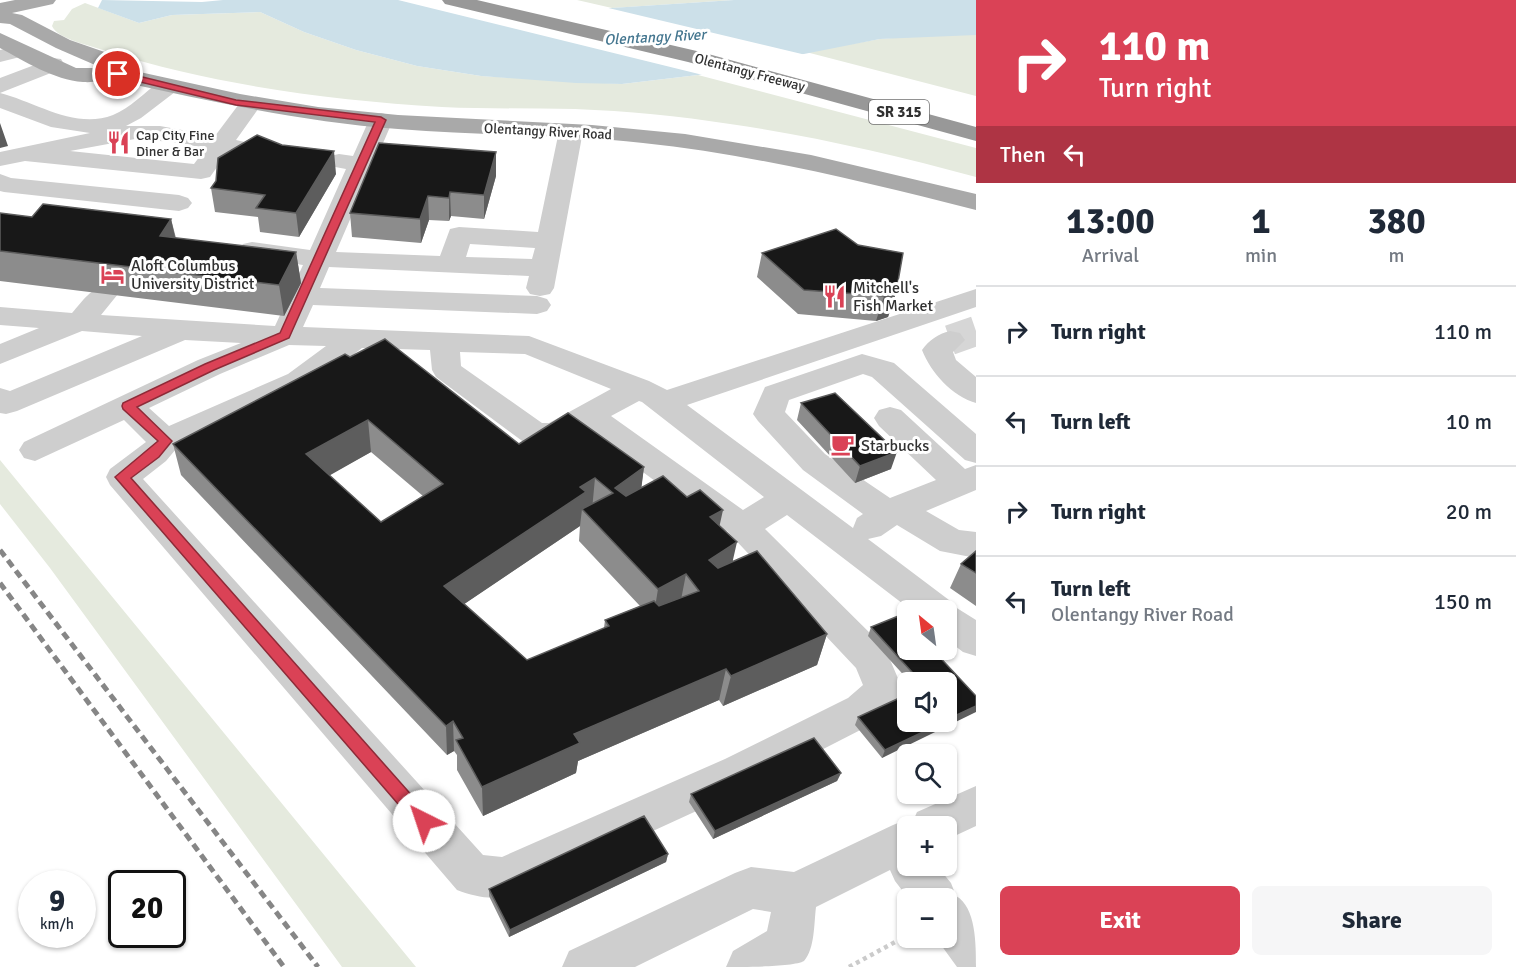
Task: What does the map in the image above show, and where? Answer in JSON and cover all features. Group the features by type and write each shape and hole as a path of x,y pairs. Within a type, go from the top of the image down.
{"highway":[{"name":"Olentangy Freeway","path":"452,0 693,57 976,134"},
{"path":"536,0 617,19"}],"main road":[{"path":"0,9 46,0"},
{"name":"Olentangy River Road","path":"0,17 15,19 63,44 108,61 118,74"},
{"name":"Olentangy River Road","path":"0,39 10,53 52,64 78,75 118,74 250,105 436,125 641,136 754,151 886,178 976,202"}],"street":[{"path":"0,86 20,80 52,64"},
{"path":"0,100 61,123 86,126 121,120 167,87"},
{"path":"0,181 4,184 172,212 250,105"},
{"path":"35,450 209,367 285,336 381,120"},
{"path":"0,159 134,131 148,131 267,152"},
{"path":"529,345 571,131"},
{"path":"27,154 201,172"},
{"path":"314,158 361,164"},
{"path":"451,264 459,235 549,241"},
{"path":"224,247 319,258 544,267"},
{"path":"0,355 79,322 104,294"},
{"path":"303,296 537,305"},
{"path":"444,342 447,370 536,435 555,433 588,415 650,395 945,309 976,297"},
{"path":"0,316 285,336 529,345 650,395 923,600"},
{"path":"0,398 6,404 181,330"},
{"path":"356,338 299,381 165,441 155,453 122,477 472,875 503,878 760,761 862,710 884,690 872,659 742,527 588,415"},
{"path":"950,340 937,350 943,364 974,388"},
{"path":"976,452 883,370 862,364 776,394 769,414 814,462 892,512 952,542 976,544"},
{"path":"128,406 165,441"},
{"path":"847,542 892,512 968,480 890,418"},
{"path":"742,527 793,501 818,481 814,462"},
{"path":"957,626 976,641"},
{"path":"953,816 976,805"},
{"path":"602,963 751,888 796,894 897,856"},
{"path":"749,967 788,945 796,894"},
{"path":"957,929 976,954"}],"path":[{"path":"849,967 897,941"}],"shaded area":[{"path":"577,0 734,0 612,8"},
{"path":"85,3 139,23 172,15 260,12 304,32 356,50 417,66 481,76 622,84 698,75 976,148 976,177 823,140 653,114 399,104 314,95 230,82 147,63 84,44 55,31 52,26 54,21 64,20 72,9"},
{"path":"931,35 976,35 976,96 806,52 880,39"},
{"path":"0,460 416,967 342,967 50,568 0,504"}],"water":[{"name":"Olentangy River","path":"102,0 202,2 223,0 442,0 519,14 734,0 976,0 976,35 880,39 698,75 622,84 576,83 481,76 417,66 356,50 304,32 260,12 172,15 139,23 98,8"}],"pier":[{"path":"398,0 454,0 519,11 600,6 806,55 707,76"}],"building":[{"path":"257,135 282,145 334,151 296,213 256,208 265,195 211,188 216,181 218,158"},
{"path":"379,143 496,152 484,195 450,192 449,198 428,196 420,219 350,213"},
{"path":"43,204 171,219 160,236 296,252 279,285 0,251 0,213 32,217"},
{"path":"836,229 858,245 903,253 896,293 884,296 804,290 762,253"},
{"path":"385,339 519,444 568,413 644,467 615,488 626,496 663,476 687,497 700,490 723,510 710,517 737,542 709,560 718,568 757,551 827,634 731,676 726,669 574,734 580,743 482,787 456,740 463,738 453,721 446,726 173,444 345,354 350,357","holes":["368,420 443,484 381,522 306,454","595,478 613,493 582,509 658,589 686,574 699,591 659,606 654,601 605,620 609,626 527,660 444,586 586,492 580,487"]},
{"path":"835,393 897,452 860,466 801,403"},
{"path":"976,551 976,573 961,564"},
{"path":"897,617 897,656 871,627"},
{"path":"901,660 942,660 954,672 912,672"},
{"path":"957,676 976,696 976,706 957,715"},
{"path":"897,699 897,732 923,732 885,750 858,717"},
{"path":"814,738 841,773 715,831 691,794"},
{"path":"644,816 668,854 510,930 489,889"}],"tunnel":[{"path":"950,340 976,331"}],"railway":[{"path":"0,550 318,967"},
{"path":"0,583 284,967"}],"place":[{"name":"Cap City Fine Diner & Bar","path":"118,143"},
{"name":"Aloft Columbus University District","path":"113,274"},
{"name":"Mitchell's Fish Market","path":"835,296"},
{"name":"Starbucks","path":"843,445"}],"route":[{"path":"118,74 236,102 308,113 381,120 285,336 265,342 128,406 165,441 155,453 122,477 424,821"}]}
